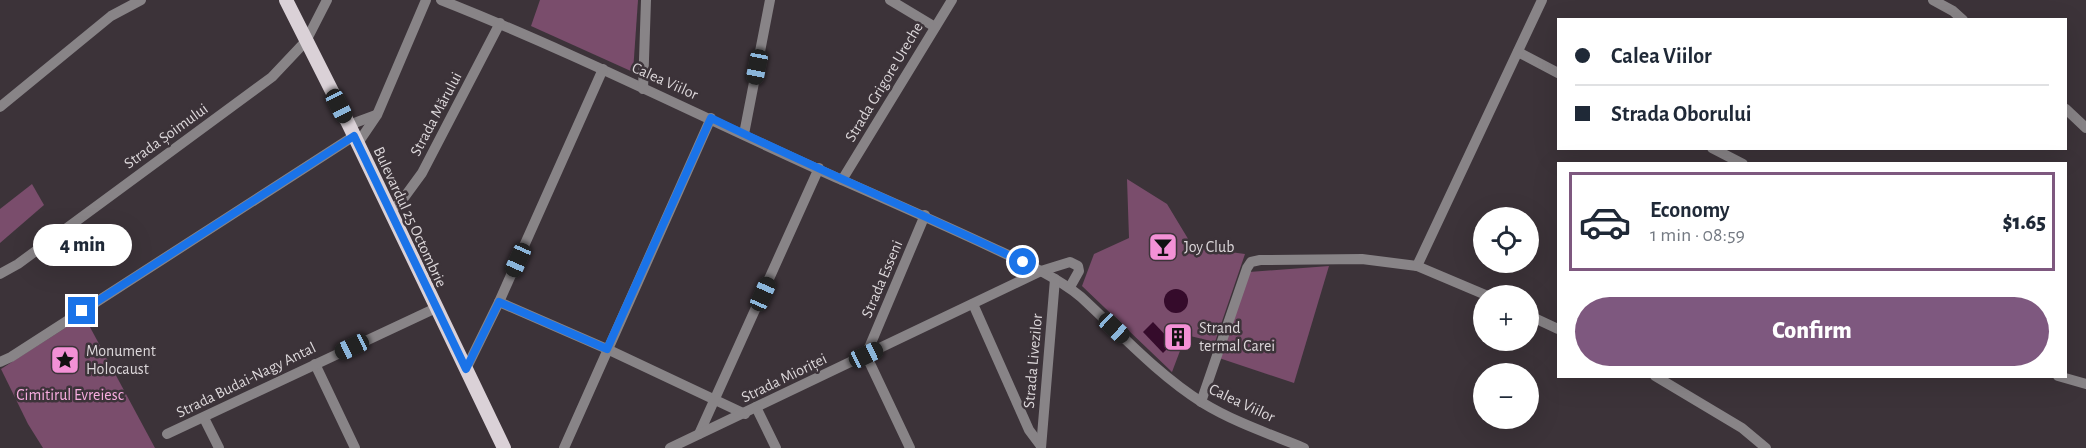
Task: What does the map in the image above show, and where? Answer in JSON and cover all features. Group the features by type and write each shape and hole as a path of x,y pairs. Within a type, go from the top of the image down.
{"main road":[{"name":"Bulevardul 25 Octombrie","path":"286,0 504,448"}],"street":[{"path":"0,107 111,16 141,0"},
{"name":"Strada Șoimului","path":"0,274 18,264 272,77 306,41 327,0"},
{"path":"0,362 353,135 377,115 426,0"},
{"name":"Calea Viilor","path":"441,0 500,23 603,69 642,89 711,118 1041,271 1070,287 1164,374 1201,402 1304,448"},
{"path":"642,89 646,0"},
{"path":"744,134 770,0"},
{"path":"890,0 935,27"},
{"name":"Strada Grigore Ureche","path":"842,180 952,0"},
{"path":"1417,266 1542,0"},
{"path":"1933,0 1962,18"},
{"name":"Strada Mărului","path":"390,212 404,200 422,173 500,23"},
{"path":"1518,52 1557,72"},
{"path":"466,369 499,302 603,69"},
{"path":"2067,110 2086,128"},
{"path":"353,135 377,115"},
{"path":"564,448 711,118"},
{"path":"1716,150 1739,162"},
{"path":"699,434 819,168"},
{"name":"Strada Esseni","path":"866,355 925,216"},
{"path":"1201,402 1251,262 1362,259 1417,266 1473,290"},
{"name":"Strada Mioriței","path":"670,448 1041,271 1070,262 1075,263 1079,271 1070,287"},
{"name":"Strada Livezilor","path":"1041,447 1054,279"},
{"path":"499,302 607,349 744,414"},
{"name":"Strada Livezilor","path":"973,304 1029,429 1041,447"},
{"name":"Strada Budai-Nagy Antal","path":"167,434 435,308"},
{"path":"1539,320 1557,329"},
{"path":"866,355 910,448"},
{"path":"315,364 355,448"},
{"path":"1658,378 1742,428 1766,448"},
{"path":"2065,378 2086,384"},
{"path":"756,407 776,448"},
{"path":"204,418 219,448"}],"green space":[{"path":"540,0 638,0 633,72 531,26"},
{"name":"Strand termal Carei","path":"1127,179 1167,204 1193,247 1245,254 1215,342 1186,335 1172,372 1082,286 1094,254 1129,238"},
{"path":"32,184 44,205 0,243 0,209"},
{"path":"1329,266 1294,383 1219,358 1249,272"},
{"name":"Cimitirul Evreiesc","path":"84,316 155,448 43,448 28,424 1,369"}],"shaded area":[{"path":"1176,289 1181,290 1187,296 1187,306 1181,312 1176,313 1171,312 1165,306 1164,301 1165,296 1171,290"},
{"path":"1153,322 1173,343 1163,353 1143,332"}],"place":[{"name":"Joy Club","path":"1163,247"},
{"name":"Strand termal Carei","path":"1178,337"},
{"name":"Monument Holocaust","path":"65,360"}],"route":[{"path":"82,311 354,136 466,369 499,302 607,349 711,118 1023,262"}]}
